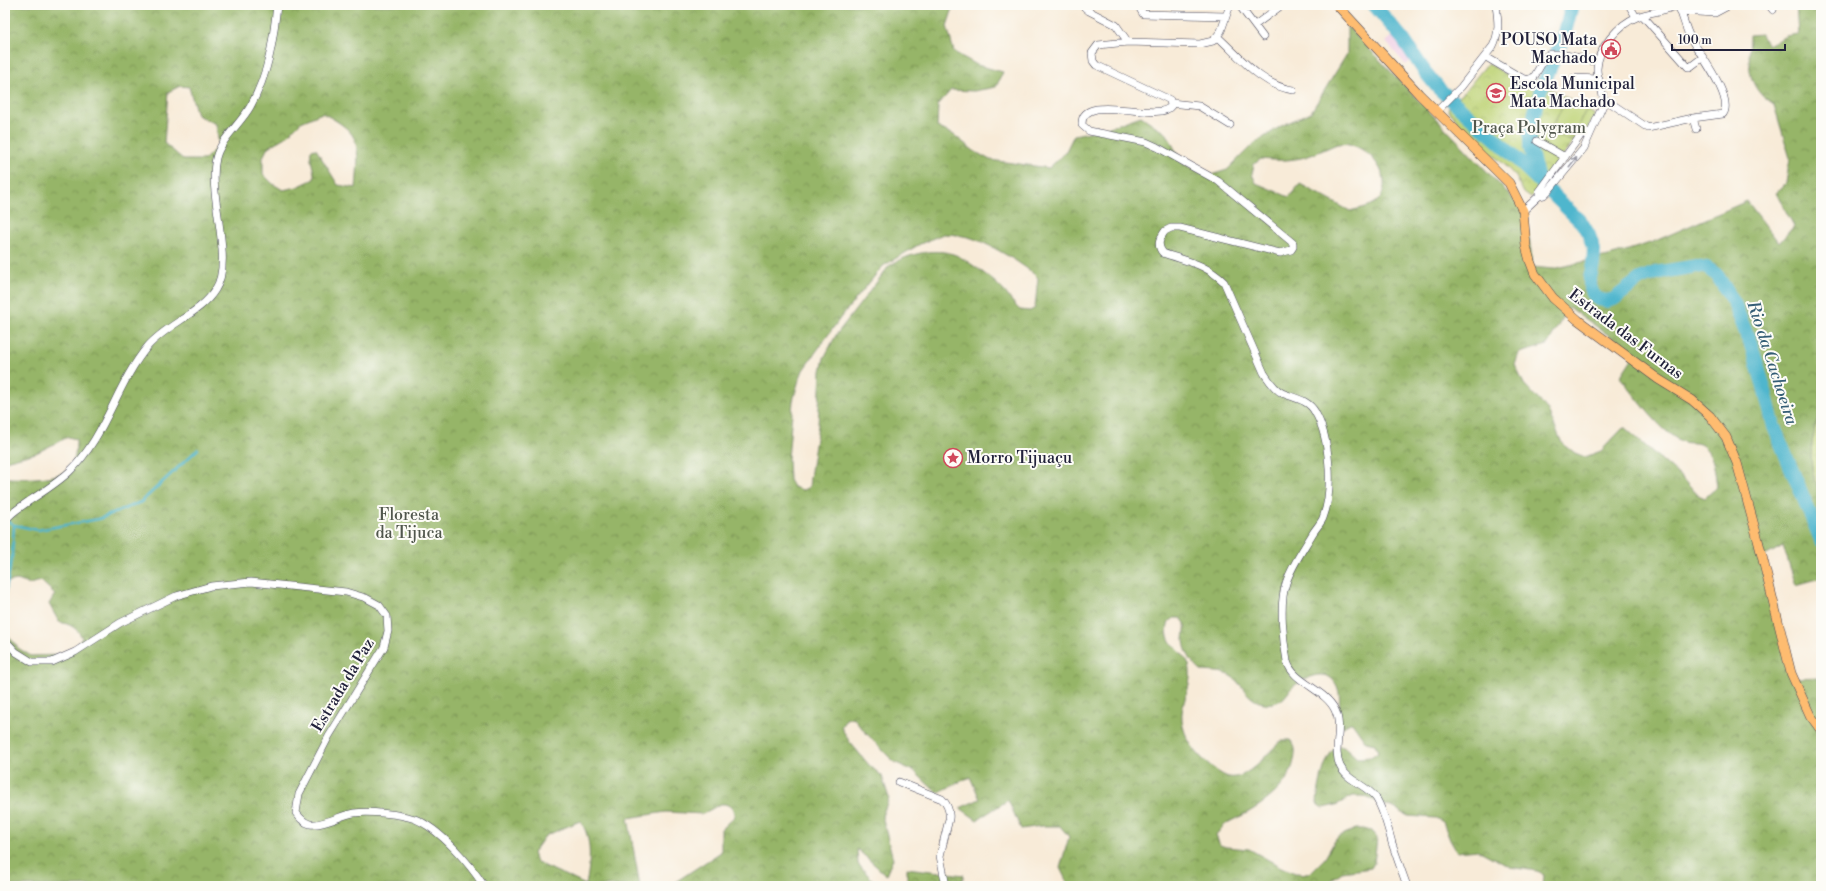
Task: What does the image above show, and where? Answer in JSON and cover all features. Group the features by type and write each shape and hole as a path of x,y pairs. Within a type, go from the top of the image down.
{"main road":[{"name":"Estrada das Furnas","path":"1337,5 1437,111 1497,169 1509,183 1523,211 1526,246 1530,261 1537,278 1553,298 1578,320 1658,379 1692,400 1710,416 1726,437 1737,463 1755,526 1791,673 1810,715 1821,730"}],"street":[{"path":"7,516 69,472 84,456 96,438 118,393 150,344 210,298 221,279 222,261 213,175 216,157 250,108 264,80 272,50 278,5"},
{"path":"1082,5 1089,11 1116,25 1128,42"},
{"path":"1138,5 1143,14 1226,16"},
{"path":"1230,5 1218,37 1213,40 1200,44 1128,42 1098,45 1092,53 1093,61 1096,65 1166,98 1171,104 1199,106 1230,125"},
{"path":"1239,5 1263,36"},
{"path":"1255,25 1282,5"},
{"path":"1437,111 1486,57 1497,39 1499,27 1496,5"},
{"path":"1629,5 1688,67 1700,59"},
{"path":"1523,211 1584,148 1603,105 1597,70 1601,51 1611,38 1641,17 1660,8 1676,7 1715,13 1730,5"},
{"path":"1603,98 1648,128 1693,118 1723,114 1726,108 1721,88 1700,59 1676,7"},
{"path":"1218,37 1266,80 1283,88 1293,90"},
{"path":"1486,57 1520,77 1528,80 1534,77 1546,56 1552,54 1562,54 1598,62"},
{"path":"1574,78 1599,79"},
{"path":"1171,104 1170,108 1165,111 1156,112 1118,108 1090,112 1084,115 1082,125 1089,131 1146,142 1157,147 1218,182 1293,242 1293,247 1291,250 1280,253 1180,228 1171,228 1164,231 1158,244 1159,249 1163,253 1200,265 1213,271 1224,282 1264,373 1272,386 1282,393 1294,396 1307,404 1314,411 1326,442 1328,469 1327,498 1322,518 1295,562 1285,585 1283,610 1288,663 1297,676 1321,692 1335,710 1338,719 1338,758 1340,766 1354,781 1372,792 1377,800 1407,886"},
{"path":"1693,118 1696,129"},
{"path":"1548,186 1565,157 1581,135 1590,133"},
{"path":"1537,141 1565,157"},
{"name":"Estrada da Paz","path":"5,640 16,652 32,662 52,662 75,652 120,623 176,596 211,586 251,582 268,583 346,592 366,598 379,605 387,616 388,631 384,647 329,736 299,794 296,804 296,813 304,822 314,824 355,813 385,814 414,819 433,830 453,848 479,877 484,886"},
{"path":"899,782 942,799 946,803 950,814 940,856 946,886"}],"shaded area":[{"path":"1396,33 1413,58 1406,65 1386,42"}],"green space":[{"name":"Floresta da Tijuca","path":"5,5 954,5 947,26 954,52 977,65 1003,72 996,87 974,91 951,90 938,105 937,127 954,135 974,151 990,160 1049,168 1065,153 1074,135 1104,129 1141,116 1167,134 1182,163 1208,176 1227,170 1252,145 1281,126 1311,112 1347,54 1347,26 1526,212 1533,267 1553,269 1616,254 1653,242 1747,201 1779,243 1794,226 1776,193 1786,183 1790,158 1774,105 1758,91 1753,83 1749,56 1750,35 1761,34 1768,45 1786,36 1798,34 1796,5 1821,5 1821,411 1814,431 1811,452 1813,474 1821,493 1821,578 1796,585 1783,546 1763,557 1793,678 1821,677 1821,886 1543,886 1544,874 1537,871 1510,867 1478,850 1457,852 1450,840 1443,822 1436,818 1408,816 1396,809 1363,796 1353,796 1336,805 1323,808 1317,803 1319,789 1326,761 1335,748 1340,746 1346,748 1357,758 1371,757 1378,752 1375,744 1366,742 1352,722 1343,727 1337,721 1339,694 1333,680 1324,675 1314,676 1303,680 1294,686 1285,697 1275,703 1258,702 1249,695 1234,678 1219,672 1201,671 1192,662 1186,650 1184,641 1185,623 1181,618 1174,618 1169,621 1167,630 1168,637 1171,643 1185,657 1190,670 1189,683 1182,714 1183,727 1187,737 1200,756 1222,774 1229,777 1236,777 1251,770 1282,740 1290,740 1295,749 1292,769 1283,784 1270,798 1222,827 1216,836 1220,845 1249,849 1295,873 1309,874 1325,858 1336,839 1356,829 1364,829 1371,831 1377,838 1374,863 1371,868 1342,872 1328,882 1327,886 1069,886 1060,868 1069,837 1060,826 1041,826 1021,829 1008,800 977,820 960,808 980,799 970,777 937,793 914,771 894,762 853,717 846,719 841,727 849,741 869,765 882,776 889,798 882,816 893,859 886,875 857,849 858,864 878,886 669,886 721,852 721,829 735,816 732,807 725,804 720,804 703,814 666,812 628,818 640,886 5,886 5,625 6,632 18,648 31,656 59,655 72,651 82,638 73,627 59,622 49,604 55,594 41,581 29,584 17,580 7,582 5,584 5,478 41,478 67,471 74,460 76,439 68,437 36,453 5,461","holes":["180,86 189,87 197,115 216,124 219,145 204,160 184,160 164,143 168,92","322,113 335,120 352,134 356,143 358,162 356,188 338,185 316,149 311,150 314,179 297,187 283,190 273,184 263,174 263,157 268,147 287,136 301,122","1337,144 1349,144 1365,151 1372,157 1382,173 1384,190 1380,198 1366,207 1350,211 1300,184 1289,197 1256,183 1252,174 1254,164 1261,159 1294,159 1314,154","943,234 949,234 975,239 994,248 1015,260 1038,278 1035,308 1030,311 1020,310 1002,289 991,279 965,260 952,254 943,252 924,252 897,261 889,266 836,335 824,358 821,371 818,425 809,487 803,490 793,487 789,480 788,459 793,401 803,370 841,317 883,266 920,244","1569,307 1635,354 1620,377 1648,412 1664,429 1681,441 1699,444 1708,451 1714,466 1717,487 1705,498 1696,494 1681,477 1624,427 1601,451 1585,457 1575,453 1562,443 1547,409 1524,384 1515,365 1519,353 1547,345","580,821 589,843 589,869 586,885 536,862 533,853 545,836"]},
{"name":"Praça Polygram","path":"1552,57 1560,57 1546,86 1594,114 1594,117 1587,129 1582,131 1531,198 1524,193 1516,177 1504,164 1473,140 1448,110 1488,63 1519,83 1531,84 1538,78"},
{"path":"1566,100 1586,110 1570,141 1550,131"},
{"path":"1821,411 1821,493 1813,474 1811,453 1814,431"},
{"path":"907,868 964,875 960,886 907,886"}],"waterway":[{"name":"Rio da Cachoeira","path":"1374,5 1403,39 1425,72 1438,88 1501,144 1582,223 1589,235 1594,250 1590,286 1593,294 1598,299 1607,301 1614,299 1640,279 1655,273 1697,266 1707,268 1717,275 1734,303 1751,345 1774,427 1821,540"},
{"path":"1540,91 1564,36 1572,5"},
{"path":"1537,101 1530,136 1530,148 1538,179"},
{"path":"7,521 14,525 38,530 99,519 141,502 198,449"},
{"path":"5,594 12,557 14,525"}],"place":[{"name":"POUSO Mata Machado","path":"1611,49"},
{"name":"Escola Municipal Mata Machado","path":"1496,93"},
{"name":"Morro Tijuaçu","path":"953,458"}]}
